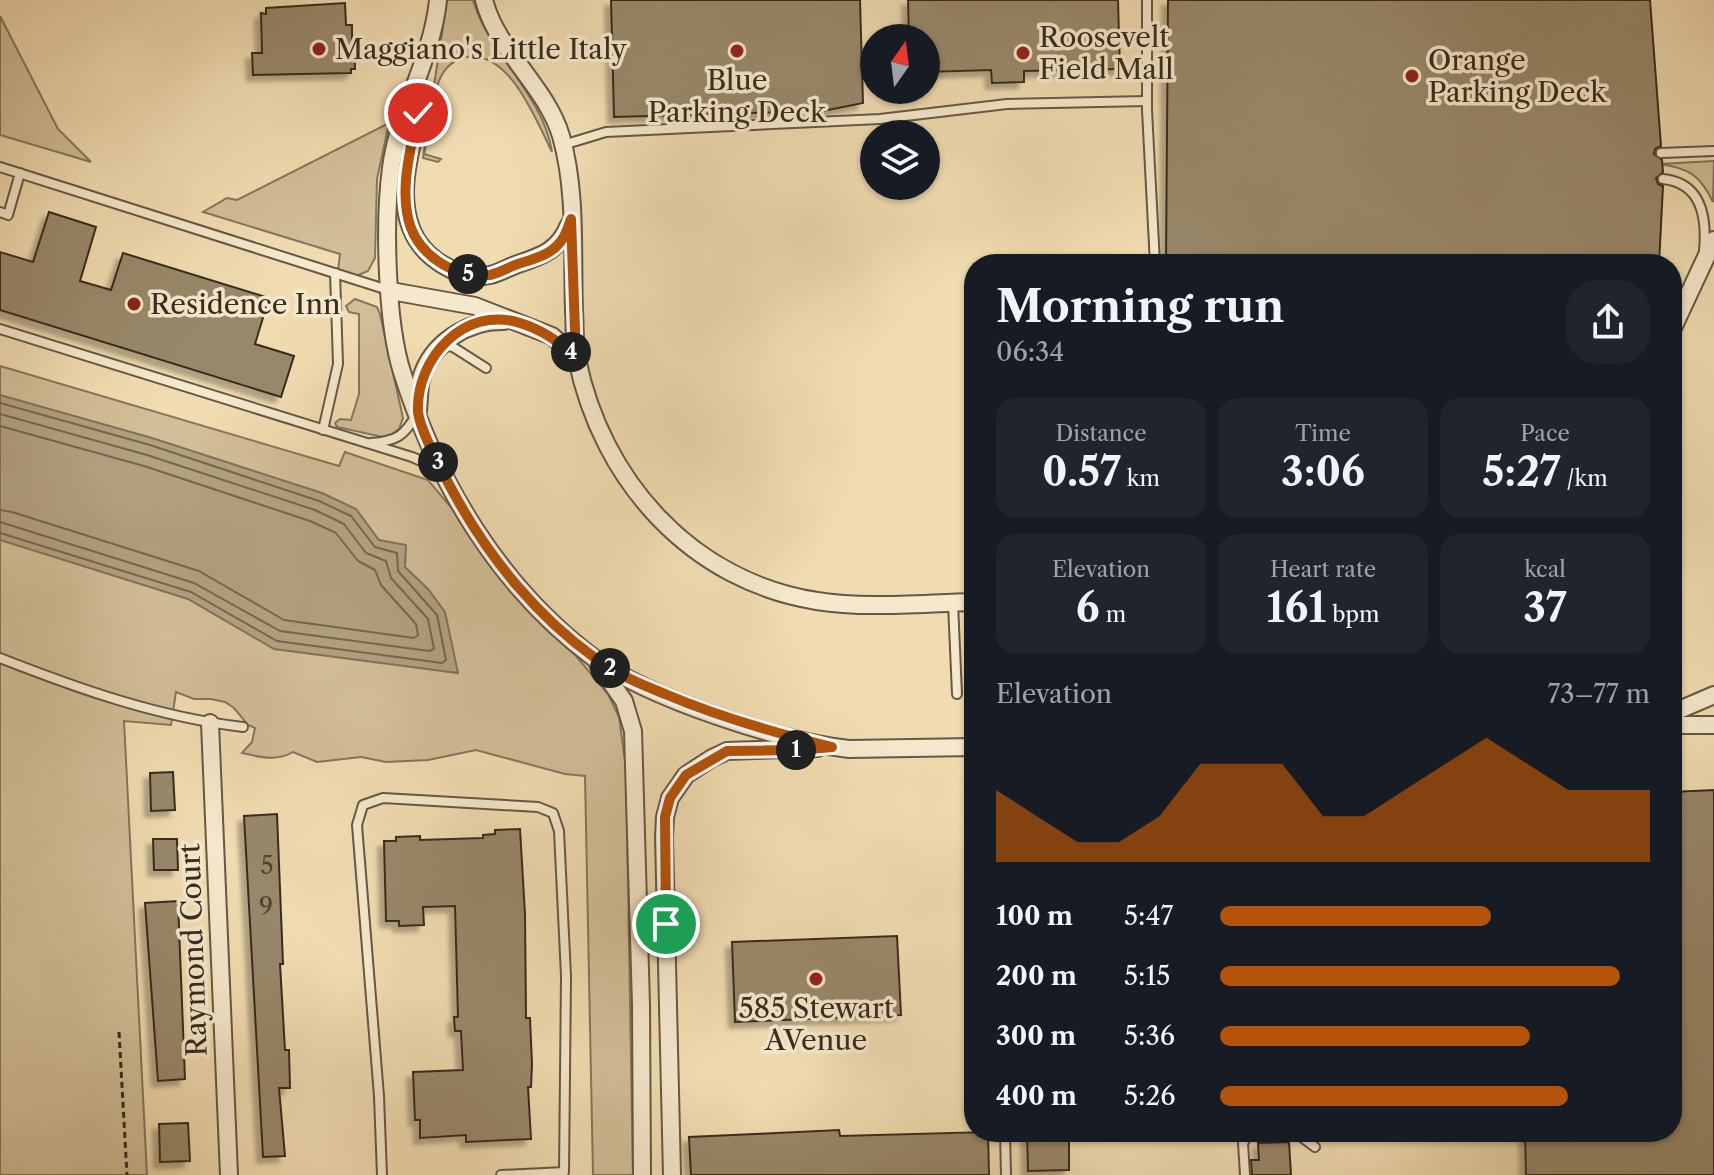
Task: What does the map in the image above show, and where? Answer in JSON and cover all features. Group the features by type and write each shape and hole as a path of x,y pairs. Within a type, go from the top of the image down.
{"street":[{"path":"438,0 436,23 391,166 388,233 394,335 401,371 440,470 492,556 552,622 595,659 631,680 704,711 832,747 964,747"},
{"path":"484,0 489,17 538,92 560,134 570,181 576,357 596,424 610,455 635,494 689,546 741,577 778,592 841,604 964,602"},
{"path":"422,71 406,199 411,228 426,253 445,266 467,274 490,275 554,248 563,239 571,219"},
{"path":"1682,309 1714,240"},
{"path":"391,291 475,306 518,321 552,336 576,357"},
{"path":"418,413 421,379 441,345 468,327 486,321 518,321"},
{"path":"595,659 624,701 633,731 641,1005 642,1175"},
{"path":"1682,709 1714,695"},
{"name":"Raymond Court","path":"210,723 229,1175"},
{"path":"1682,725 1714,725"},
{"path":"672,1175 664,837 670,798 686,775 727,751 832,747"}],"lane":[{"path":"1147,0 1147,101 1155,254"},
{"path":"562,145 606,132 880,119 1007,104 1147,101"},
{"path":"1661,153 1714,151"},
{"path":"0,167 391,291"},
{"path":"0,212 8,215 20,173"},
{"path":"1663,179 1686,186 1702,208 1705,235 1702,267"},
{"path":"323,430 338,364 335,273"},
{"path":"0,329 412,457 440,470"},
{"path":"441,345 453,347 486,368"},
{"path":"366,444 387,442 405,433 418,413"},
{"path":"953,602 957,694"},
{"path":"0,658 144,709 243,727"},
{"path":"382,1175 378,1081 357,825 363,805 383,798 538,807 553,813 559,831 566,976 564,1172 501,1175"},
{"path":"1005,1142 1006,1175"},
{"path":"1244,1142 1245,1175"},
{"path":"1308,1142 1315,1147"}],"path":[{"path":"119,1032 127,1175"}],"shaded area":[{"path":"447,0 473,0 491,39 538,112 552,152 529,106 508,75 481,57 466,57 446,68 434,98 424,154 441,159 438,162 423,158"},
{"path":"0,16 58,129 91,162 0,135"},
{"path":"389,123 377,179 375,258 368,271 356,276 338,271 340,254 203,212 227,198 237,200"},
{"path":"1714,161 1713,202 1692,174 1659,164"},
{"path":"355,299 377,307 380,314 403,418 399,429 387,438 337,427 335,423 340,419 351,420 359,394 359,314 349,312 346,306"},
{"path":"0,366 339,466 345,452 428,480 608,694 619,717 626,768 633,1175 593,1175 585,776 565,774 476,750 428,760 386,762 361,757 317,762 293,752 274,758 255,756 242,753 252,742 255,728 248,725 234,708 225,702 194,699 176,692 171,725 124,721 147,1175 0,1175"}],"water":[{"path":"0,395 152,438 322,493 356,509 379,540 406,545 405,567 428,589 445,612 458,673 274,649 188,599 0,540"}],"building":[{"name":"Blue Parking Deck","path":"611,0 860,0 860,104 823,111 614,117"},
{"name":"Roosevelt Field Mall","path":"908,0 1118,0 1120,69 1024,71 1024,82 992,83 991,70 940,72 940,24 909,24"},
{"name":"Orange Parking Deck","path":"1168,0 1650,0 1661,146 1655,149 1654,154 1662,160 1663,172 1656,178 1658,184 1663,186 1660,254 1166,254"},
{"path":"345,3 346,25 352,25 354,41 355,69 351,69 351,73 253,75 252,53 262,53 261,13 266,14 266,8"},
{"name":"Residence Inn","path":"49,212 96,227 80,281 111,290 123,253 269,298 255,344 294,356 281,397 0,310 0,252 33,262"},
{"path":"173,772 175,810 151,811 150,773"},
{"path":"1714,790 1714,1175 1526,1175 1525,1142 1682,1142 1682,792"},
{"path":"277,814 283,964 280,964 290,1088 279,1088 285,1156 263,1157 244,816"},
{"path":"520,829 526,1018 530,1018 532,1064 531,1087 528,1087 531,1139 466,1142 466,1135 420,1138 420,1120 415,1120 413,1072 463,1070 461,1031 455,1031 454,1017 458,1017 455,906 423,907 424,925 399,926 399,921 386,921 384,841 420,836 420,840 483,838 483,835 495,834 495,830"},
{"path":"153,839 177,839 178,870 154,870"},
{"path":"178,901 185,1079 158,1081 145,903"},
{"name":"585 Stewart AVenue","path":"897,936 901,1015 735,1022 732,942"},
{"path":"188,1123 190,1161 160,1162 159,1124"},
{"path":"839,1130 840,1136 964,1133 964,1142 988,1142 989,1175 691,1175 689,1137"},
{"path":"1027,1142 1069,1142 1069,1170 1028,1171"},
{"path":"1289,1142 1291,1175 1252,1175 1251,1160 1259,1160 1258,1143"}],"place":[{"name":"Maggiano's Little Italy","path":"319,49"},
{"name":"Blue Parking Deck","path":"737,51"},
{"name":"Roosevelt Field Mall","path":"1023,53"},
{"name":"Orange Parking Deck","path":"1412,76"},
{"name":"Residence Inn","path":"134,304"},
{"name":"585 Stewart AVenue","path":"816,979"}],"route":[{"path":"418,113 406,199 411,228 426,253 445,266 467,274 490,275 554,248 563,239 571,219 576,357 552,336 518,321 486,321 468,327 441,345 421,379 418,413 440,470 469,522 492,556 525,595 595,659 631,680 704,711 832,747 727,751 686,775 670,798 665,817 666,924"}]}
